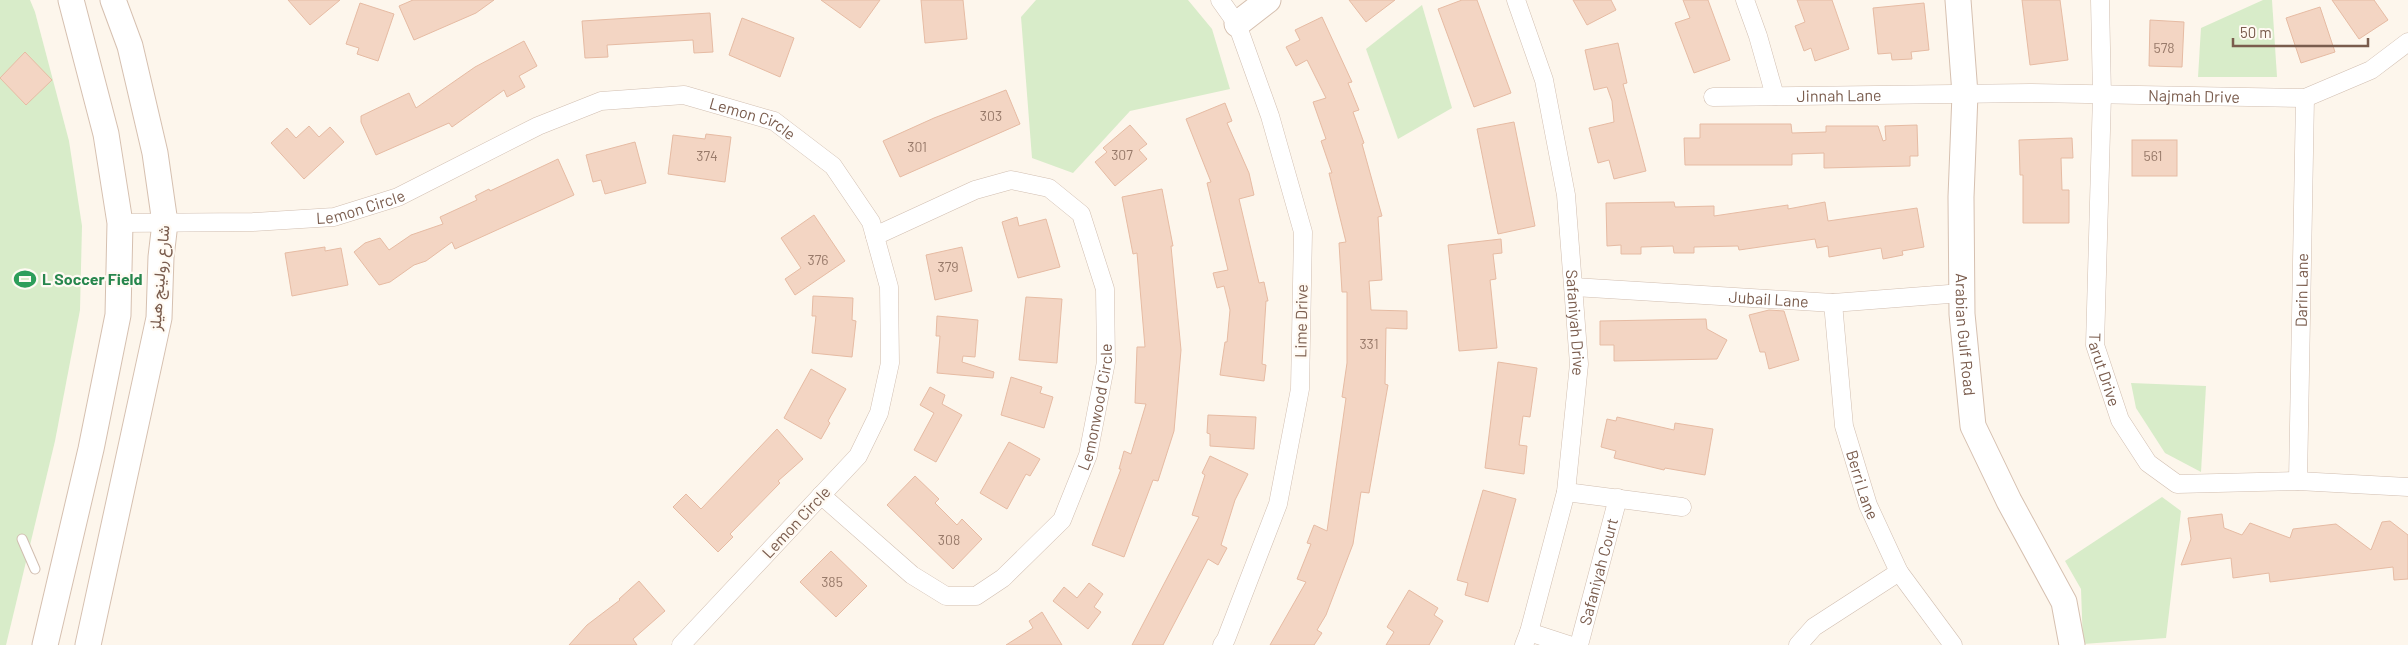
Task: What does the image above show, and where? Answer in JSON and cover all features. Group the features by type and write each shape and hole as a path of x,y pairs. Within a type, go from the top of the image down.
{"main road":[{"path":"45,645 91,450 118,314 120,223 106,134 71,0"},
{"name":"شارع رولينج هيلز","path":"88,645 158,318 165,223 153,143 130,46 113,0"},
{"path":"1237,24 1268,0"},
{"name":"Arabian Gulf Road","path":"1958,0 1965,94 1961,197 1962,314 1973,426 2008,501 2064,602 2072,645"}],"street":[{"name":"Lime Drive","path":"1220,0 1237,24 1270,116 1303,232 1300,390 1278,504 1226,639 1222,645"},
{"name":"Safaniyah Drive","path":"1516,0 1544,80 1566,195 1579,364 1566,492 1527,639"},
{"path":"1745,0 1758,36 1775,96"},
{"name":"Tarut Drive","path":"2100,0 2102,95 2095,346 2120,420 2148,463 2177,484 2298,482 2408,487"},
{"name":"Najmah Drive","path":"1965,94 2305,98 2371,70 2408,42"},
{"name":"Lemon Circle","path":"120,223 253,222 334,217 398,197 538,126 600,101 684,94 774,121 833,166 878,229 889,287 890,363 879,413 858,456 682,645"},
{"name":"Jinnah Lane","path":"1713,97 1965,94"},
{"name":"Darin Lane","path":"2298,482 2305,98"},
{"name":"Lemonwood Circle","path":"821,495 912,575 946,596 976,596 1003,578 1062,520 1088,455 1106,362 1105,289 1081,214 1049,188 1011,180 975,190 878,229"},
{"name":"Jubail Lane","path":"1574,287 1833,303 1962,293"},
{"name":"Berri Lane","path":"1833,303 1844,426 1868,505 1899,572 1954,645"},
{"name":"Safaniyah Court","path":"1566,492 1682,506"},
{"name":"Safaniyah Court","path":"1579,645 1618,498"},
{"path":"1798,645 1814,627 1899,572"},
{"name":"Safaniyah Court","path":"1527,639 1569,645"}],"lane":[{"path":"22,539 35,569"}],"green space":[{"path":"0,0 30,0 35,12 69,141 82,226 80,310 55,441 6,645 0,645"},
{"path":"1036,0 1188,0 1212,29 1230,89 1130,111 1073,173 1032,158 1021,17"},
{"path":"2263,0 2272,0 2277,77 2198,77 2201,28"},
{"path":"1422,5 1452,108 1398,139 1366,49"},
{"path":"2131,383 2206,386 2201,472 2165,453 2136,408"},
{"path":"2162,497 2181,511 2166,638 2083,644 2081,589 2065,561"}],"building":[{"path":"288,0 340,0 310,25"},
{"path":"413,0 494,0 476,13 414,40 399,6"},
{"path":"821,0 880,0 860,28"},
{"path":"921,0 963,0 967,39 925,43"},
{"path":"1349,0 1395,0 1366,22"},
{"path":"1462,0 1477,0 1511,93 1474,107 1438,9"},
{"path":"1573,0 1611,0 1616,10 1587,25"},
{"path":"1683,0 1708,0 1730,60 1694,73 1675,23 1690,18"},
{"path":"1797,0 1832,0 1849,49 1815,61 1811,48 1804,51 1795,26 1805,22"},
{"path":"2022,0 2060,0 2068,60 2030,65"},
{"path":"2332,0 2374,0 2388,20 2359,39"},
{"path":"360,3 394,14 378,61 357,54 359,48 346,44"},
{"path":"1924,3 1929,50 1911,52 1912,59 1892,60 1891,53 1878,54 1873,8"},
{"path":"2320,7 2335,52 2301,63 2286,18"},
{"path":"710,13 713,52 694,53 693,40 607,45 608,57 585,58 582,21"},
{"path":"1322,17 1352,82 1348,83 1359,110 1353,112 1364,143 1362,144 1382,216 1378,217 1382,280 1369,281 1371,310 1407,311 1407,329 1386,328 1385,384 1388,385 1369,493 1361,492 1353,544 1326,615 1317,630 1322,633 1314,645 1270,645 1306,582 1297,579 1311,544 1307,543 1314,525 1327,531 1346,398 1342,397 1347,363 1347,292 1342,292 1339,243 1346,242 1329,173 1332,173 1321,141 1326,139 1313,102 1326,98 1307,60 1296,66 1286,47 1300,40 1295,30"},
{"path":"742,18 794,38 780,77 729,55"},
{"path":"2150,20 2184,22 2182,67 2149,66"},
{"path":"524,41 537,66 519,76 525,87 507,97 504,90 452,127 449,123 376,155 361,122 361,116 409,93 416,108 475,67"},
{"path":"1618,43 1627,83 1623,84 1646,171 1614,179 1609,160 1598,163 1589,128 1614,122 1612,101 1607,87 1594,90 1585,50"},
{"path":"25,52 52,80 26,105 0,78"},
{"path":"1006,90 1020,124 900,177 883,141 934,118"},
{"path":"1225,103 1232,121 1227,123 1249,173 1254,195 1239,199 1259,283 1264,282 1268,301 1266,301 1262,364 1266,365 1264,381 1220,375 1225,342 1227,342 1230,310 1224,286 1217,288 1213,273 1228,270 1207,183 1211,182 1186,119"},
{"path":"1514,122 1535,226 1498,234 1477,129"},
{"path":"1700,124 1791,124 1792,133 1826,132 1826,126 1878,126 1883,141 1886,140 1885,126 1917,125 1918,156 1910,156 1910,166 1824,168 1824,153 1792,154 1792,165 1685,165 1684,138 1700,138"},
{"path":"1130,125 1147,144 1139,150 1147,159 1115,186 1095,162 1107,152 1103,148"},
{"path":"309,126 319,137 330,127 344,142 304,179 271,143 287,128 296,138"},
{"path":"706,134 731,137 725,182 668,174 673,135 705,139"},
{"path":"2072,138 2073,158 2061,158 2062,190 2069,190 2069,223 2023,223 2023,175 2020,175 2019,140"},
{"path":"2132,140 2177,140 2177,176 2132,176"},
{"path":"635,142 646,183 605,194 601,180 593,182 586,155"},
{"path":"558,159 574,195 455,249 452,242 426,261 414,265 390,282 379,285 354,252 365,243 380,238 389,250 411,235 443,224 440,217 477,200 475,196 489,189 490,191"},
{"path":"1162,189 1173,246 1171,246 1181,350 1174,431 1158,481 1153,480 1124,557 1092,545 1121,469 1119,469 1124,451 1131,454 1146,404 1135,403 1137,347 1145,347 1137,253 1133,254 1122,197"},
{"path":"1674,202 1675,207 1714,206 1714,216 1788,205 1788,209 1825,202 1828,221 1917,208 1924,247 1902,251 1903,255 1883,259 1881,248 1829,257 1828,246 1817,248 1815,239 1739,250 1738,246 1694,247 1694,253 1674,253 1673,246 1641,247 1641,254 1621,254 1621,245 1607,246 1606,203"},
{"path":"814,215 845,261 795,295 785,279 801,268 781,238"},
{"path":"1017,217 1019,226 1046,219 1060,267 1018,278 1002,222"},
{"path":"1501,239 1502,253 1493,254 1496,279 1490,280 1497,348 1459,351 1448,245"},
{"path":"325,247 325,251 341,248 348,285 292,296 285,253"},
{"path":"962,247 972,291 935,300 926,255"},
{"path":"813,296 853,298 852,320 856,321 852,357 812,353 816,316 812,316"},
{"path":"1026,297 1062,299 1057,363 1019,360"},
{"path":"1769,310 1784,311 1799,360 1769,369 1765,352 1760,352 1749,315"},
{"path":"937,316 978,320 975,357 963,356 962,362 994,372 993,378 937,373 940,336 936,336"},
{"path":"1706,319 1707,329 1727,340 1717,359 1614,361 1614,345 1600,345 1600,321"},
{"path":"1498,362 1537,368 1530,417 1523,416 1519,445 1527,446 1524,474 1485,468"},
{"path":"811,369 846,389 828,421 830,423 821,439 784,418"},
{"path":"1011,377 1042,387 1040,393 1053,397 1044,428 1001,415"},
{"path":"930,387 945,395 942,404 962,415 936,462 914,450 934,413 920,405"},
{"path":"1208,415 1256,417 1254,449 1210,446 1210,434 1207,433"},
{"path":"1617,417 1674,430 1675,423 1713,429 1705,475 1665,468 1664,470 1614,458 1616,451 1601,447 1607,419 1616,421"},
{"path":"777,429 803,459 778,481 780,483 730,534 733,537 718,552 673,507 686,494 701,509"},
{"path":"1009,442 1040,459 1030,476 1026,474 1007,509 980,493"},
{"path":"1210,456 1248,474 1235,500 1221,545 1227,548 1218,565 1208,559 1163,645 1132,645 1199,517 1192,515 1205,475 1202,473"},
{"path":"915,476 939,499 935,503 957,525 962,519 982,539 953,569 887,505"},
{"path":"1483,490 1516,499 1488,602 1465,595 1468,583 1457,580"},
{"path":"2222,514 2224,528 2242,535 2250,523 2290,538 2293,529 2336,524 2371,550 2382,522 2390,521 2408,535 2408,579 2394,580 2393,567 2270,582 2269,573 2233,578 2231,558 2181,565 2191,539 2188,518"},
{"path":"831,551 867,586 836,617 800,582"},
{"path":"639,581 665,611 633,639 637,645 569,645 587,625 620,600"},
{"path":"1089,583 1103,594 1094,607 1101,612 1088,629 1053,601 1064,587 1077,598"},
{"path":"1409,590 1438,608 1434,615 1443,621 1429,645 1386,645 1394,632 1387,627"},
{"path":"1042,612 1062,645 1006,645 1033,628 1029,621"}],"place":[{"name":"L Soccer Field","path":"25,279"}]}
